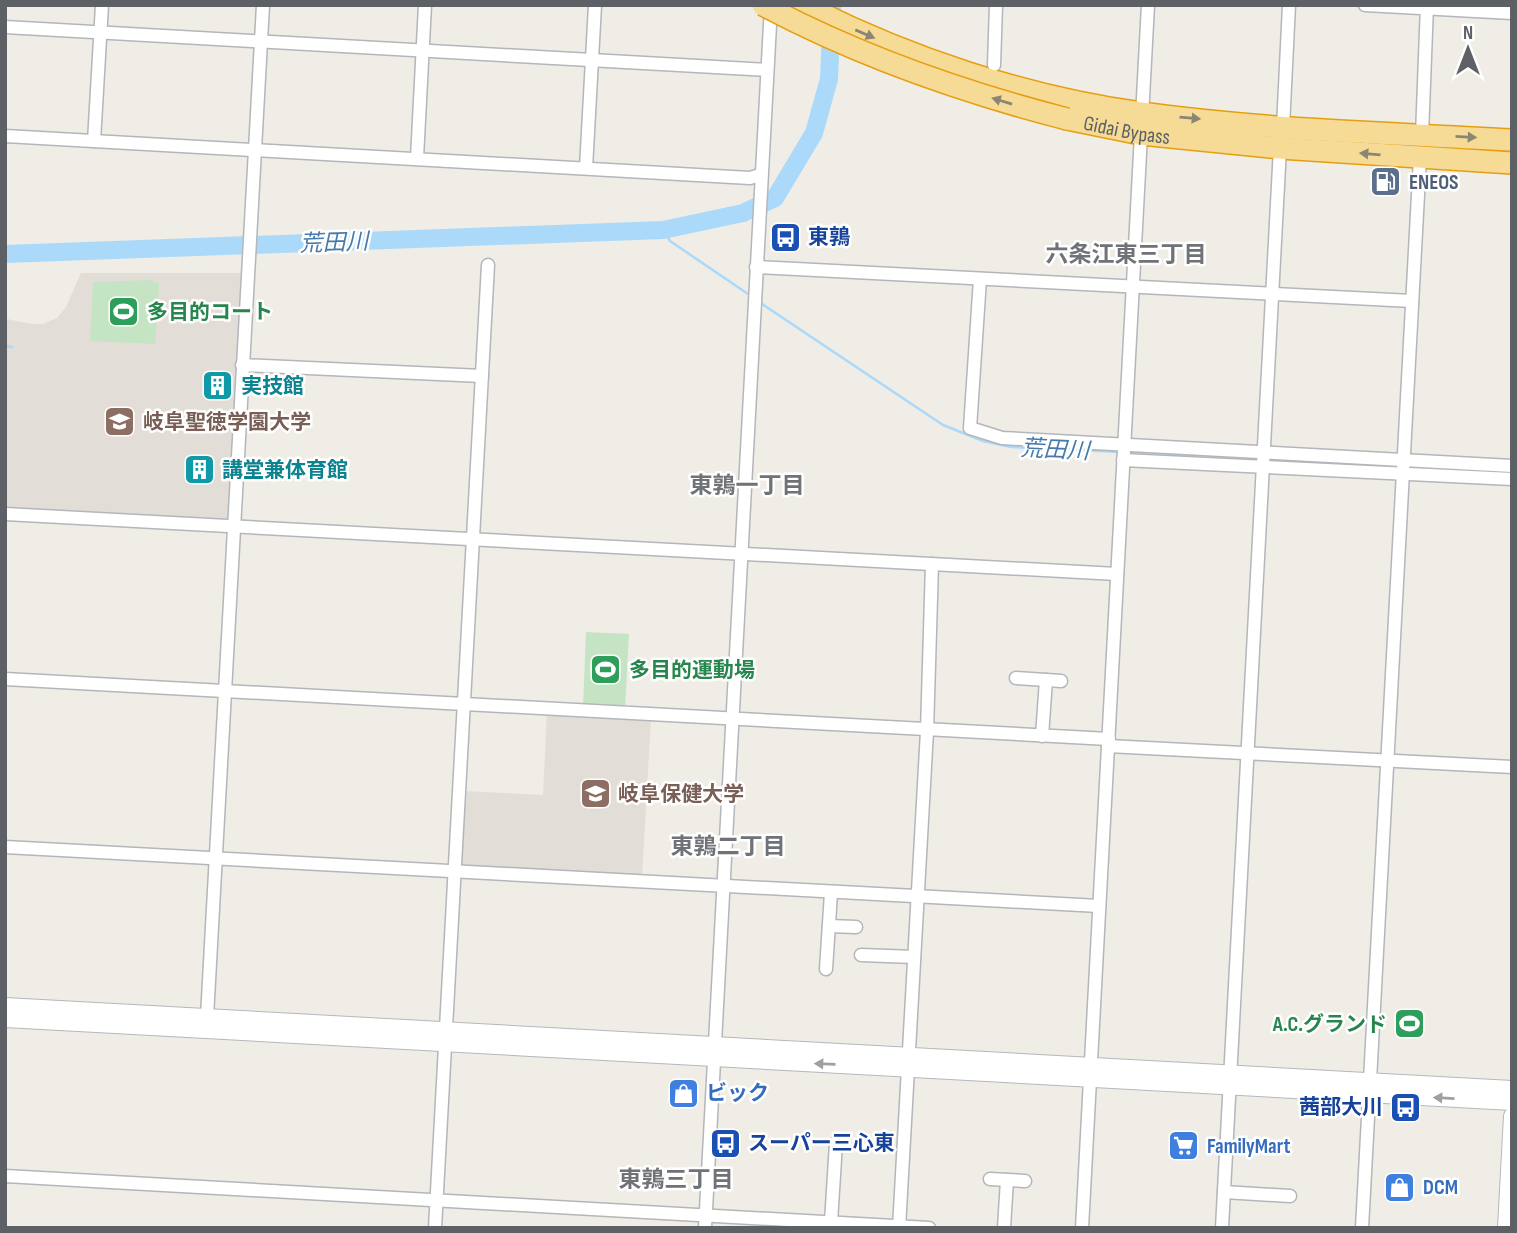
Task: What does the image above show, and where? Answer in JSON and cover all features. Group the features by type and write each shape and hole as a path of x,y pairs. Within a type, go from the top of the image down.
{"highway":[{"name":"Gidai Bypass","path":"762,5 838,43 906,69 1071,110 1141,124 1281,137 1420,158 1512,163"},
{"name":"Gidai Bypass","path":"804,5 869,36 1071,110"},
{"name":"Gidai Bypass","path":"1281,137 1422,135 1512,140"}],"street":[{"path":"94,141 102,5"},
{"path":"207,1017 263,5"},
{"path":"417,159 425,5"},
{"path":"586,168 594,5"},
{"path":"706,1221 771,5"},
{"path":"994,65 996,5"},
{"path":"1082,1228 1148,5"},
{"path":"1222,1228 1289,5"},
{"path":"1365,5 1427,6 1512,13"},
{"path":"1422,135 1427,6"},
{"path":"5,27 767,70"},
{"path":"5,136 586,168 750,178 761,181"},
{"path":"1362,1228 1420,158"},
{"path":"435,1228 488,265"},
{"path":"756,267 1412,301"},
{"path":"980,279 970,428 1002,438 1124,452 1403,467 1512,479"},
{"path":"242,365 482,376"},
{"path":"1403,467 1512,466"},
{"path":"5,514 1117,574"},
{"path":"899,1227 927,731 932,564"},
{"path":"1016,678 1061,681"},
{"path":"5,679 1042,736 1246,753 1512,767"},
{"path":"1042,736 1045,680"},
{"path":"5,847 723,888 1100,906"},
{"path":"825,969 831,893"},
{"path":"828,926 856,927"},
{"path":"861,954 914,957"},
{"path":"5,1006 207,1017 446,1036"},
{"path":"5,1019 446,1036 715,1050 1369,1088 1512,1102"},
{"path":"1369,1088 1512,1089"},
{"path":"1506,1228 1512,1116"},
{"path":"831,1222 836,1143"},
{"path":"5,1176 437,1199 706,1221 831,1222 929,1228"},
{"path":"990,1179 1025,1181"},
{"path":"1004,1228 1007,1180"},
{"path":"1224,1192 1290,1196"}],"shaded area":[{"name":"岐阜聖徳学園大学","path":"81,273 243,273 228,519 225,522 5,509 7,319 43,324 57,318 66,307"},
{"name":"岐阜保健大学","path":"547,712 651,718 642,878 461,868 463,791 543,795"}],"green space":[{"name":"多目的コート","path":"152,280 159,284 155,344 90,341 93,282"},
{"name":"多目的運動場","path":"586,632 629,634 625,709 583,707"}],"waterway":[{"name":"荒田川","path":"5,254 663,230 743,213 775,198 814,133 829,79 832,5"},
{"name":"荒田川","path":"663,230 670,241 751,296"},
{"name":"荒田川","path":"759,302 943,425 983,441 1011,447 1120,452"},
{"path":"5,346 12,347"},
{"name":"荒田川","path":"1127,452 1260,458"},
{"name":"荒田川","path":"1267,459 1302,461"}],"place":[{"name":"ENEOS","path":"1386,182"},
{"name":"東鶉","path":"785,237"},
{"name":"多目的コート","path":"124,312"},
{"name":"実技館","path":"218,386"},
{"name":"岐阜聖徳学園大学","path":"120,422"},
{"name":"講堂兼体育館","path":"199,470"},
{"name":"多目的運動場","path":"606,670"},
{"name":"岐阜保健大学","path":"595,794"},
{"name":"A.C.グランド","path":"1410,1024"},
{"name":"ビック","path":"683,1093"},
{"name":"茜部大川","path":"1406,1107"},
{"name":"スーパー三心東","path":"725,1143"},
{"name":"FamilyMart","path":"1184,1146"},
{"name":"DCM","path":"1400,1187"}],"district":[{"name":"六条江東三丁目","path":"1126,254"},
{"name":"東鶉一丁目","path":"747,485"},
{"name":"東鶉二丁目","path":"728,846"},
{"name":"東鶉三丁目","path":"676,1179"}]}
